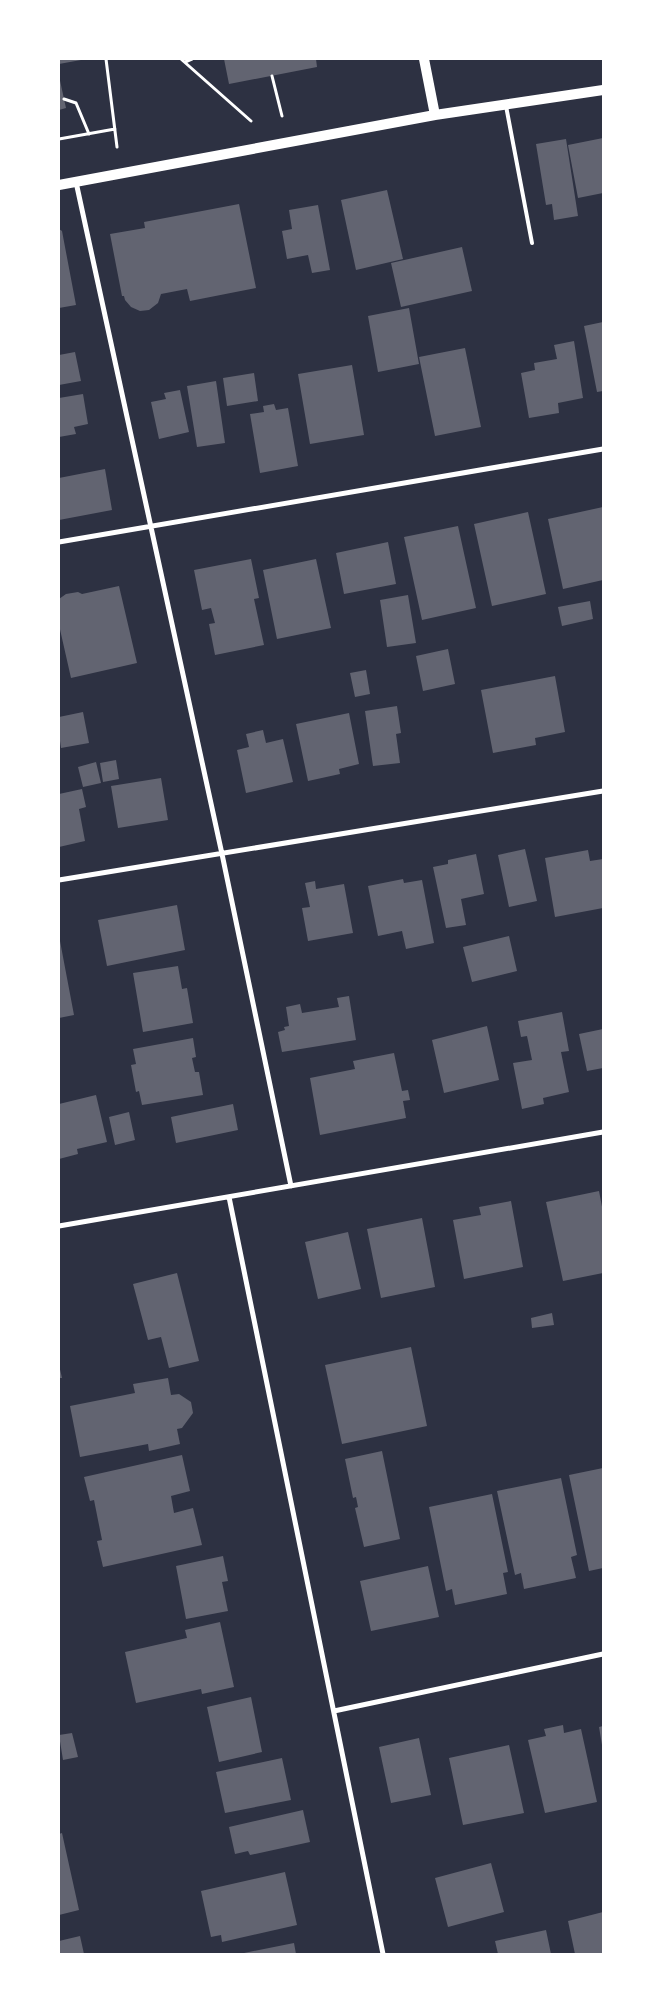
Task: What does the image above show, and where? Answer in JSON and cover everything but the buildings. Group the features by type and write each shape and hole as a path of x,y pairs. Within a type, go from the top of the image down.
{"main road":[{"path":"424,59 435,115"},
{"path":"59,185 435,115 506,106 603,90"}],"street":[{"path":"76,182 222,854 291,1186"},
{"path":"59,542 151,528 603,449"},
{"path":"59,880 603,791"},
{"path":"59,1226 603,1132"},
{"path":"228,1196 383,1954"},
{"path":"334,1711 603,1654"}],"lane":[{"path":"506,106 532,243"}],"path":[{"path":"106,59 117,147"},
{"path":"181,59 251,121"},
{"path":"185,62 192,59"},
{"path":"272,76 282,116"},
{"path":"64,99 76,103 88,134"},
{"path":"59,139 115,129"}]}
